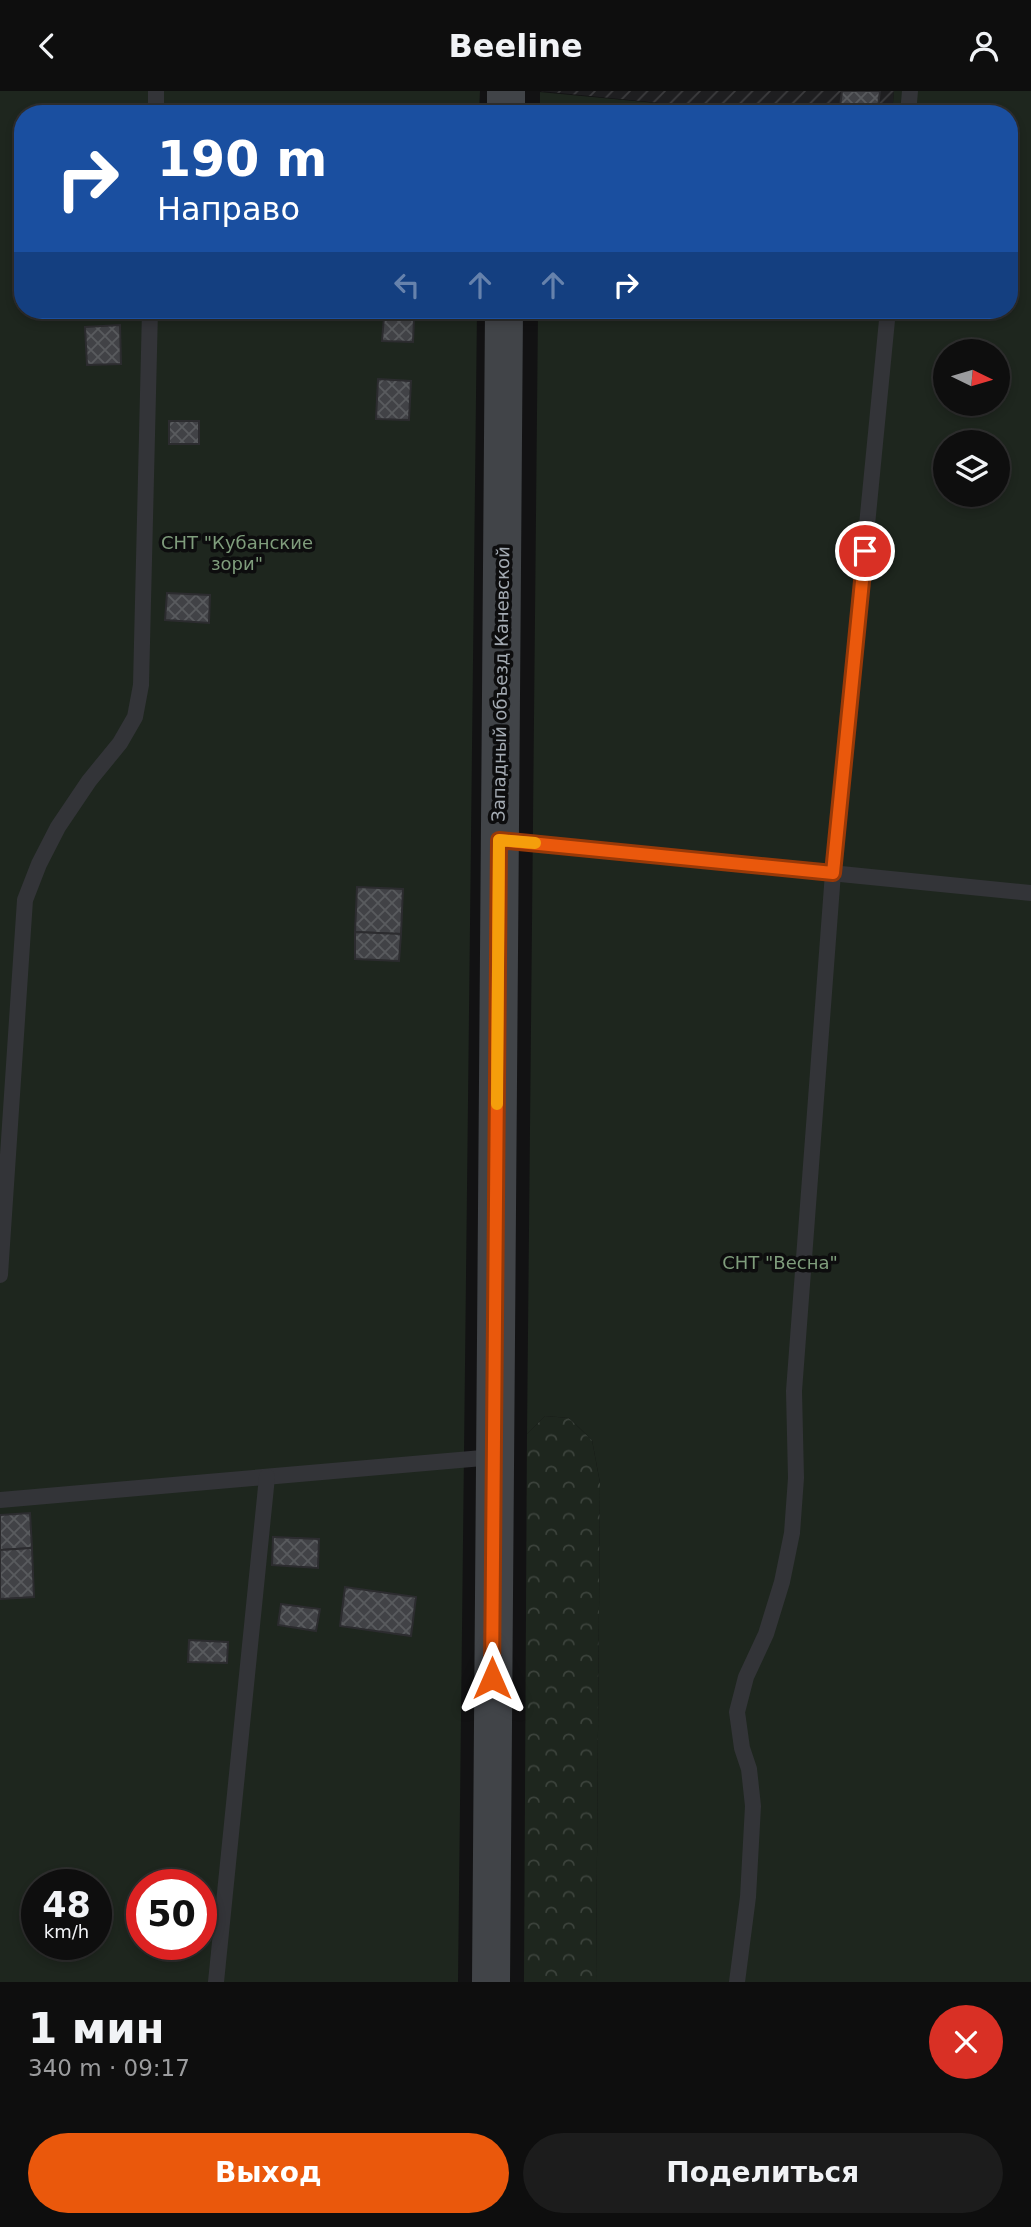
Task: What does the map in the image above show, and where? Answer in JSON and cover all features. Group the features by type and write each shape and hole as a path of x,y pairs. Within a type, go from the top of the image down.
{"main road":[{"name":"Западный объезд Каневской","path":"491,1982 504,319"}],"lane":[{"path":"0,1275 25,900 58,827 89,781 120,743 135,717 141,685 150,319"},
{"path":"737,1982 748,1897 753,1806 749,1769 742,1748 737,1712 746,1677 766,1635 792,1533 796,1478 794,1391 833,873 887,319"},
{"path":"499,840 1031,893"},
{"path":"0,1500 494,1457"},
{"path":"216,1982 267,1477"}],"shaded area":[{"path":"540,91 894,91 893,105 680,105"}],"green space":[{"name":"СНТ \"Кубанские зори\"","path":"0,91 480,91 479,105 14,105 14,319 477,319 458,1982 0,1982"},
{"name":"СНТ \"Весна\"","path":"894,91 1031,91 1031,1982 596,1982 600,1483 592,1440 569,1418 545,1416 527,1434 538,319 1018,319 1018,105 893,105"},
{"path":"540,92 677,105 540,105"},
{"path":"545,1416 569,1418 592,1440 600,1483 596,1982 524,1982 527,1434"}],"building":[{"path":"842,91 880,91 878,105 840,105"},
{"path":"384,319 414,319 413,342 382,341"},
{"path":"120,325 121,364 87,365 85,327"},
{"path":"378,379 411,381 409,420 376,419"},
{"path":"169,421 199,421 199,444 169,444"},
{"path":"167,593 210,595 209,623 165,620"},
{"path":"357,887 403,889 401,934 355,932"},
{"path":"355,932 401,934 399,961 355,959"},
{"path":"30,1513 32,1548 0,1550 0,1515"},
{"path":"273,1537 319,1539 318,1568 272,1565"},
{"path":"32,1548 34,1597 0,1599 0,1550"},
{"path":"345,1587 416,1597 411,1636 340,1626"},
{"path":"281,1604 320,1609 316,1631 278,1625"},
{"path":"189,1640 228,1642 227,1663 188,1662"}],"slow traffic":[{"path":"497,1104 499,840 535,843"}],"route":[{"path":"492,1678 499,840 833,873 865,551"}]}
